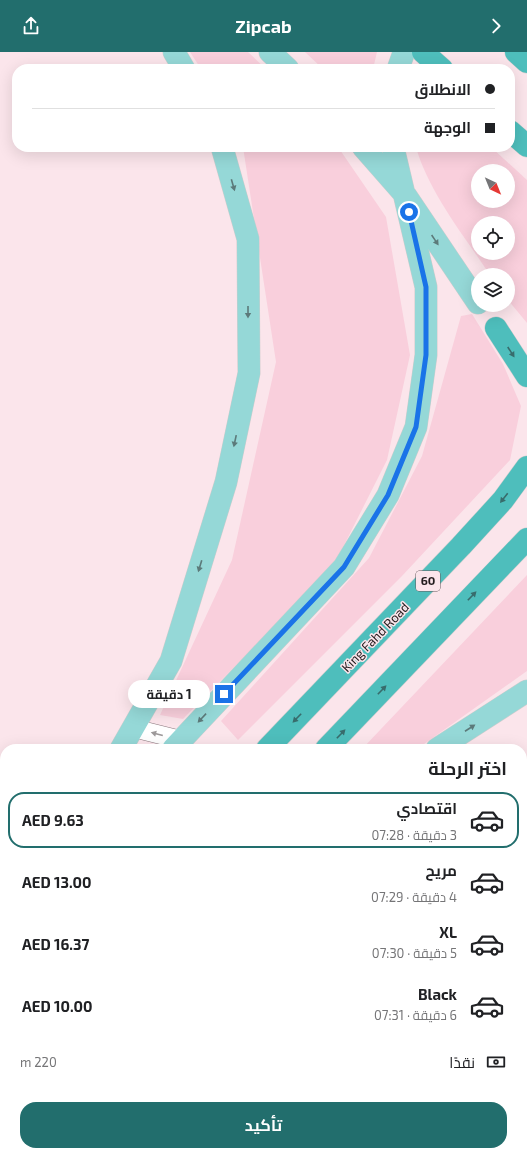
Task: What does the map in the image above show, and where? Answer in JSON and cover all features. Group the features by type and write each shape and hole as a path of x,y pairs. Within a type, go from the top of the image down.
{"highway":[{"path":"423,52 436,64"},
{"path":"516,52 527,62"},
{"path":"515,135 527,146"},
{"path":"496,328 527,376"},
{"name":"King Fahd Road","path":"272,744 482,523 503,500 527,467"},
{"path":"331,744 527,539"}],"main road":[{"path":"174,52 181,64"},
{"path":"270,52 283,64"},
{"path":"400,64 404,52"},
{"path":"124,744 171,661 226,482 249,373 248,239 223,152"},
{"path":"368,152 406,196 471,292"},
{"path":"178,744 344,567 388,495 411,441 416,427 426,355 426,287 406,196 394,152"},
{"path":"485,312 496,328"},
{"path":"445,744 527,691"}],"street":[{"path":"132,728 174,744"}],"shaded area":[{"path":"190,52 248,52 261,64 198,64"},
{"path":"305,52 377,52 374,64 318,64"},
{"path":"244,152 341,152 386,217 410,355 387,460 333,567 183,719 160,715 232,560 276,362"},
{"path":"418,152 496,152 510,164 471,164 471,208 515,208 515,169 527,180 527,323 515,308 515,268 485,268 480,260 515,260 515,216 471,216 471,247 438,197 429,180"},
{"path":"472,314 503,364 521,406 510,460 402,576 238,740 221,721 369,558 422,456 461,316"},
{"path":"527,575 527,671 424,744 367,744"}],"route":[{"path":"224,694 344,567 388,495 416,427 426,355 426,287 409,212"}]}
